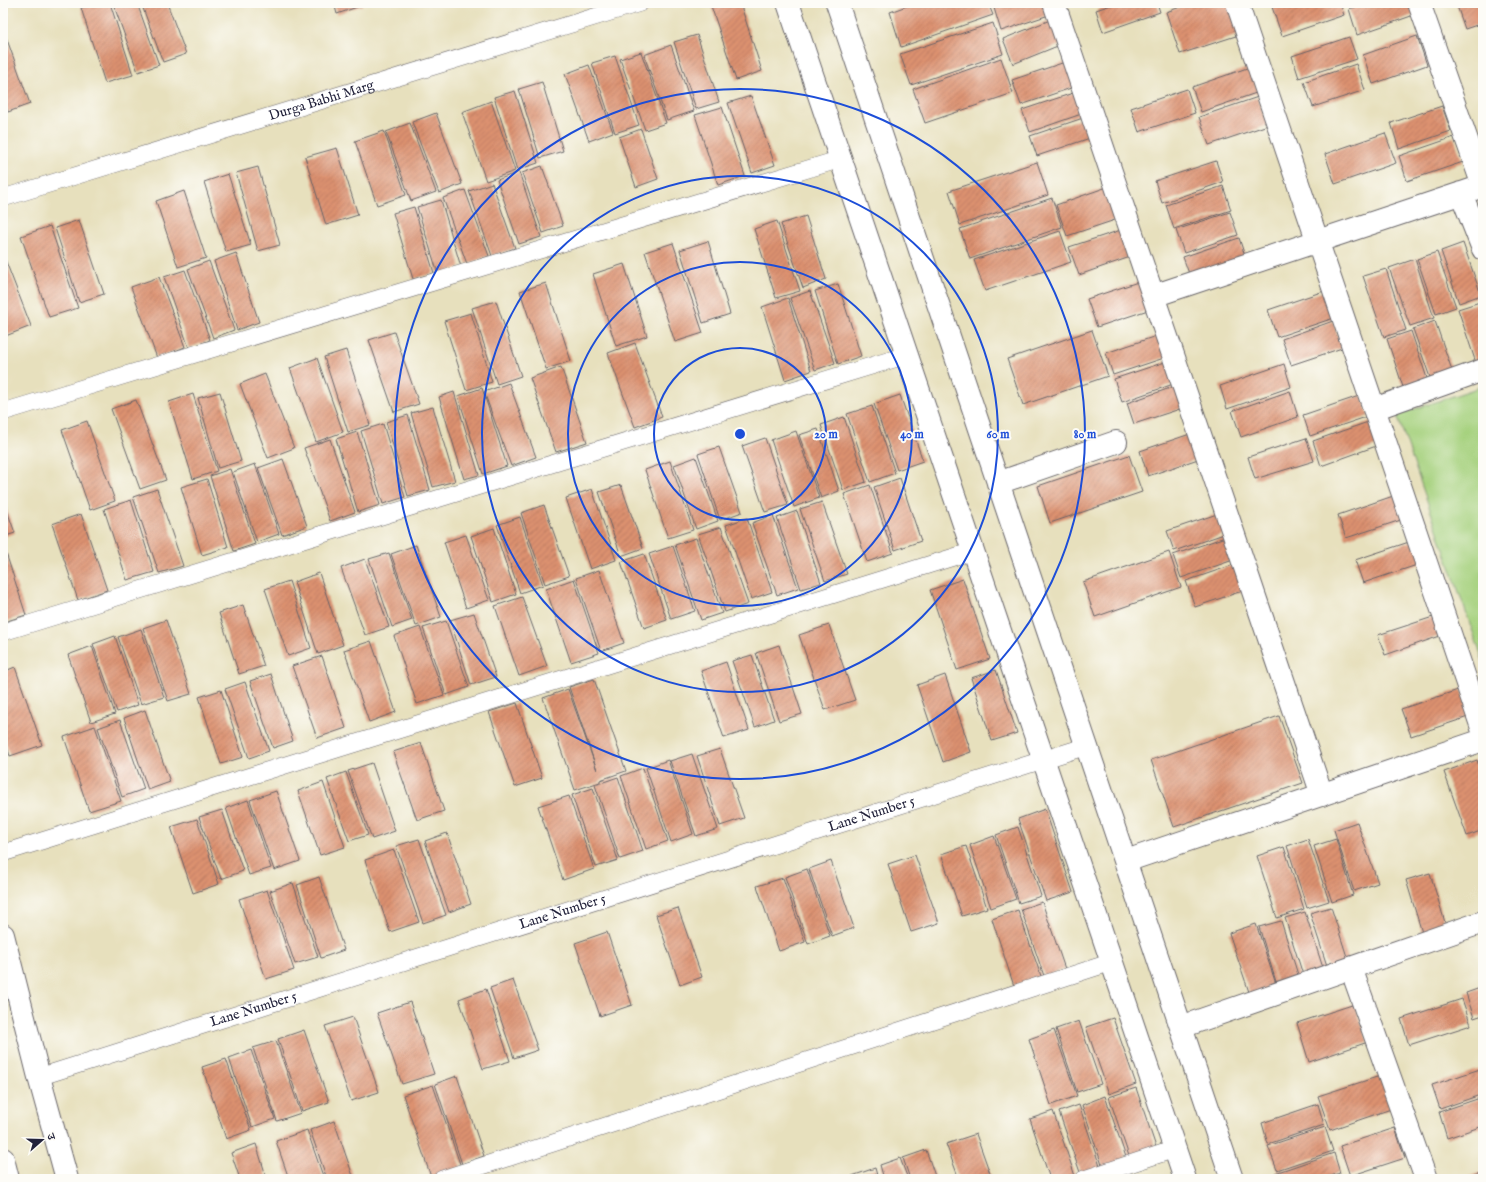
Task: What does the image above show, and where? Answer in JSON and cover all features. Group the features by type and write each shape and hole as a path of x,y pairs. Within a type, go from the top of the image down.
{"street":[{"path":"788,3 1185,1179"},
{"path":"837,3 1232,1179"},
{"path":"1054,3 1322,795"},
{"path":"1237,3 1483,731"},
{"path":"1153,296 1483,186 1418,3"},
{"path":"1461,193 1483,250"},
{"path":"1374,409 1483,370"},
{"path":"998,483 1116,442"},
{"path":"1126,861 1483,740"},
{"path":"1181,1026 1483,922"},
{"path":"3,935 39,1077 67,1179"},
{"path":"1351,968 1426,1179"},
{"path":"3,1159 8,1179"}],"lane":[{"name":"Durga Babhi Marg","path":"3,198 640,3"},
{"path":"3,412 841,159"},
{"path":"3,632 907,355"},
{"path":"3,853 973,551"},
{"name":"Lane Number 5","path":"39,1077 1087,746"},
{"path":"442,1179 1112,962"},
{"path":"1084,1179 1174,1149"}],"green space":[{"path":"1483,386 1483,661 1397,415"}],"building":[{"path":"98,3 110,3 133,75 105,83 81,8"},
{"path":"123,3 137,3 159,65 138,72 114,6"},
{"path":"141,3 167,3 186,54 163,62"},
{"path":"334,3 363,3 363,5 337,14"},
{"path":"710,3 740,3 762,71 736,80"},
{"path":"915,3 988,3 993,15 901,47 890,12"},
{"path":"1010,3 1052,3 1055,13 1001,31 994,8"},
{"path":"1117,3 1157,3 1160,12 1103,32 1096,10"},
{"path":"1192,3 1232,3 1242,34 1180,54 1166,12"},
{"path":"1285,3 1340,3 1344,15 1282,36 1272,7"},
{"path":"1367,3 1410,3 1414,15 1357,35 1349,9"},
{"path":"1456,3 1483,3 1483,23 1465,29"},
{"path":"1055,18 1065,43 1013,64 1003,39"},
{"path":"993,23 1003,54 911,85 900,54"},
{"path":"5,34 30,104 8,112 3,99 3,35"},
{"path":"697,35 719,102 696,109 674,42"},
{"path":"1417,36 1427,65 1373,84 1363,55"},
{"path":"1349,37 1357,59 1299,78 1292,56"},
{"path":"671,45 694,111 667,120 644,55"},
{"path":"641,52 666,123 645,130 620,59"},
{"path":"615,56 639,125 615,133 592,63"},
{"path":"1001,58 1013,93 925,123 913,89"},
{"path":"1068,61 1077,86 1021,105 1012,80"},
{"path":"1356,64 1365,90 1313,107 1304,82"},
{"path":"589,65 613,132 589,141 565,74"},
{"path":"1250,67 1259,92 1201,112 1192,87"},
{"path":"542,82 563,151 540,158 519,89"},
{"path":"1187,89 1195,113 1139,132 1131,108"},
{"path":"515,91 538,163 517,170 494,97"},
{"path":"1079,91 1087,112 1030,132 1022,110"},
{"path":"751,96 775,165 752,173 728,103"},
{"path":"1258,97 1268,125 1209,145 1199,117"},
{"path":"491,101 515,171 486,181 462,112"},
{"path":"1442,106 1451,131 1399,149 1391,123"},
{"path":"722,107 745,176 718,185 695,115"},
{"path":"436,113 462,184 439,193 412,122"},
{"path":"1086,117 1093,137 1037,156 1030,136"},
{"path":"410,123 436,192 411,201 386,132"},
{"path":"641,129 658,179 636,187 619,137"},
{"path":"384,131 406,195 377,205 355,141"},
{"path":"1385,133 1396,163 1335,184 1325,154"},
{"path":"1454,137 1463,162 1407,181 1399,156"},
{"path":"337,148 358,215 326,225 305,157"},
{"path":"1216,161 1223,182 1162,203 1155,181"},
{"path":"1037,162 1048,195 960,225 949,191"},
{"path":"542,166 563,226 543,233 522,173"},
{"path":"258,167 280,245 258,251 236,173"},
{"path":"519,172 541,237 519,244 497,180"},
{"path":"228,174 251,245 226,252 204,182"},
{"path":"492,183 515,248 492,256 469,191"},
{"path":"1110,186 1121,218 1067,236 1056,205"},
{"path":"1223,186 1231,210 1174,229 1166,205"},
{"path":"465,190 489,256 467,264 443,198"},
{"path":"184,191 206,258 178,267 156,201"},
{"path":"1052,198 1062,227 970,259 960,229"},
{"path":"441,200 461,267 438,274 417,207"},
{"path":"414,207 434,273 413,279 393,213"},
{"path":"1230,212 1238,235 1184,253 1176,230"},
{"path":"806,216 826,279 803,288 781,224"},
{"path":"79,220 104,294 79,302 55,228"},
{"path":"777,221 800,291 776,298 754,229"},
{"path":"50,226 78,308 49,317 21,236"},
{"path":"1124,229 1133,256 1079,275 1069,247"},
{"path":"1060,231 1071,262 985,291 974,260"},
{"path":"1239,238 1246,259 1191,279 1183,257"},
{"path":"708,241 730,314 703,323 680,250"},
{"path":"673,243 703,333 675,342 645,252"},
{"path":"1463,243 1481,295 1459,303 1441,251"},
{"path":"1437,252 1456,307 1436,314 1417,259"},
{"path":"236,253 259,322 237,330 214,261"},
{"path":"3,254 31,326 3,337"},
{"path":"1415,259 1434,318 1410,326 1389,268"},
{"path":"209,261 234,330 213,338 188,269"},
{"path":"624,264 647,336 616,346 593,274"},
{"path":"1386,269 1406,330 1384,337 1363,276"},
{"path":"185,270 210,340 189,348 164,277"},
{"path":"159,277 185,347 157,358 131,287"},
{"path":"1144,280 1154,308 1097,327 1087,299"},
{"path":"546,283 571,361 546,369 520,291"},
{"path":"838,284 861,356 838,364 815,291"},
{"path":"1327,290 1337,317 1277,337 1268,310"},
{"path":"810,291 835,363 815,370 790,298"},
{"path":"788,298 811,371 785,380 762,307"},
{"path":"496,301 521,376 497,384 472,308"},
{"path":"1483,301 1483,368 1478,369 1458,309"},
{"path":"471,313 492,382 466,390 444,321"},
{"path":"1333,321 1342,348 1291,365 1282,339"},
{"path":"1435,321 1455,379 1433,386 1413,329"},
{"path":"1092,330 1108,376 1023,405 1007,359"},
{"path":"1411,331 1430,387 1406,396 1387,339"},
{"path":"394,332 419,404 394,412 369,340"},
{"path":"1162,334 1170,356 1113,375 1106,353"},
{"path":"635,343 662,417 635,427 608,353"},
{"path":"346,350 370,425 348,432 324,357"},
{"path":"317,358 343,432 316,442 290,368"},
{"path":"1171,360 1179,382 1122,402 1114,379"},
{"path":"1284,364 1291,387 1227,409 1220,386"},
{"path":"561,367 587,442 556,452 530,378"},
{"path":"265,374 294,448 268,458 240,384"},
{"path":"509,383 536,457 511,466 484,392"},
{"path":"1179,385 1186,407 1134,424 1127,403"},
{"path":"482,388 507,466 483,474 458,396"},
{"path":"1290,391 1298,417 1241,437 1232,411"},
{"path":"220,392 241,461 218,468 198,398"},
{"path":"454,392 479,475 464,479 439,397"},
{"path":"193,394 217,471 193,479 169,402"},
{"path":"900,395 923,461 897,470 874,404"},
{"path":"1362,395 1369,416 1310,436 1303,415"},
{"path":"136,400 166,480 140,489 111,409"},
{"path":"872,406 895,473 870,482 847,414"},
{"path":"433,407 455,481 433,487 411,413"},
{"path":"408,415 430,490 408,496 386,422"},
{"path":"844,417 866,482 843,490 821,425"},
{"path":"87,421 115,501 90,510 62,430"},
{"path":"1371,421 1379,445 1321,466 1313,441"},
{"path":"383,424 405,497 383,504 361,431"},
{"path":"818,429 839,491 821,498 799,435"},
{"path":"796,431 819,498 794,507 771,440"},
{"path":"357,432 380,505 358,512 336,439"},
{"path":"1196,432 1204,457 1148,476 1140,451"},
{"path":"765,438 788,505 765,512 742,446"},
{"path":"1306,438 1314,461 1255,479 1248,457"},
{"path":"330,439 355,512 330,521 304,448"},
{"path":"719,447 742,512 720,520 698,454"},
{"path":"1129,455 1142,492 1050,523 1038,486"},
{"path":"696,457 718,521 696,529 674,465"},
{"path":"283,459 307,526 282,535 258,468"},
{"path":"670,461 693,530 668,538 645,470"},
{"path":"255,464 279,534 257,542 233,472"},
{"path":"230,469 255,544 234,551 210,476"},
{"path":"900,478 921,541 895,550 874,487"},
{"path":"207,479 228,547 202,555 181,487"},
{"path":"621,485 643,548 621,556 599,492"},
{"path":"870,485 893,553 867,562 844,494"},
{"path":"157,489 183,566 159,573 133,497"},
{"path":"592,489 616,560 590,569 566,498"},
{"path":"1399,494 1407,518 1346,538 1338,515"},
{"path":"3,499 15,533 3,537"},
{"path":"131,500 154,572 127,580 104,509"},
{"path":"822,502 847,574 825,581 800,509"},
{"path":"544,505 569,576 545,584 521,513"},
{"path":"797,511 821,583 801,589 777,518"},
{"path":"1223,512 1230,532 1174,551 1167,531"},
{"path":"81,514 107,590 78,600 52,524"},
{"path":"773,515 798,588 777,595 752,523"},
{"path":"520,517 543,585 520,593 497,525"},
{"path":"747,518 772,592 751,599 726,525"},
{"path":"721,527 748,604 725,612 698,534"},
{"path":"494,528 516,594 493,602 471,536"},
{"path":"466,535 489,600 466,608 444,542"},
{"path":"1231,535 1239,558 1181,578 1173,555"},
{"path":"696,538 722,613 701,620 675,545"},
{"path":"1415,540 1423,563 1363,583 1355,560"},
{"path":"3,544 26,615 4,622 3,619"},
{"path":"416,545 441,617 416,626 391,554"},
{"path":"673,546 695,611 671,619 649,554"},
{"path":"1169,552 1181,587 1095,617 1083,582"},
{"path":"389,553 412,620 392,627 369,559"},
{"path":"644,554 667,620 644,628 621,562"},
{"path":"365,559 389,627 365,635 341,568"},
{"path":"1239,563 1248,589 1195,607 1186,581"},
{"path":"599,570 624,643 601,651 576,578"},
{"path":"319,573 343,645 318,654 294,582"},
{"path":"574,579 599,653 571,662 546,589"},
{"path":"963,579 990,659 957,670 930,590"},
{"path":"289,581 311,648 288,656 265,589"},
{"path":"522,597 547,666 519,676 495,606"},
{"path":"243,605 264,666 239,674 219,613"},
{"path":"474,613 496,677 471,685 450,620"},
{"path":"1436,616 1443,635 1385,655 1378,635"},
{"path":"166,620 191,694 168,701 143,628"},
{"path":"446,621 469,687 446,695 423,628"},
{"path":"829,625 855,700 825,710 799,635"},
{"path":"420,627 444,695 417,704 394,636"},
{"path":"141,629 164,697 141,704 118,637"},
{"path":"115,636 138,705 117,712 93,644"},
{"path":"371,641 396,712 369,722 344,650"},
{"path":"779,645 802,714 779,721 756,653"},
{"path":"92,646 115,714 91,722 68,655"},
{"path":"752,655 774,720 755,727 732,661"},
{"path":"322,656 346,728 317,738 292,666"},
{"path":"726,662 749,730 724,738 701,671"},
{"path":"15,667 42,745 10,756 3,735 3,672"},
{"path":"996,670 1017,733 992,741 971,678"},
{"path":"271,674 293,741 273,748 250,681"},
{"path":"945,675 971,752 943,762 917,685"},
{"path":"594,679 626,771 600,780 600,782 575,790 543,698 568,689 597,770 569,687"},
{"path":"245,682 269,751 249,758 225,689"},
{"path":"1461,689 1471,716 1411,736 1401,709"},
{"path":"221,690 243,757 221,764 199,697"},
{"path":"517,703 542,778 515,787 489,712"},
{"path":"145,710 170,782 148,790 124,718"},
{"path":"1279,716 1303,783 1174,827 1151,760"},
{"path":"120,720 144,789 122,797 98,728"},
{"path":"95,726 121,801 89,811 64,737"},
{"path":"421,743 444,811 417,820 393,752"},
{"path":"720,749 744,818 720,826 697,756"},
{"path":"692,754 718,829 696,836 670,761"},
{"path":"668,760 693,834 671,842 646,768"},
{"path":"1477,760 1483,778 1483,830 1467,836 1444,772"},
{"path":"372,763 395,831 372,839 348,771"},
{"path":"643,768 668,841 646,849 621,776"},
{"path":"346,772 368,835 349,841 327,779"},
{"path":"618,777 643,851 620,859 595,785"},
{"path":"323,782 345,847 320,855 298,791"},
{"path":"593,788 618,860 596,867 572,795"},
{"path":"276,791 300,861 274,870 250,800"},
{"path":"569,796 594,869 563,880 538,806"},
{"path":"248,800 271,868 249,875 226,808"},
{"path":"1045,809 1073,892 1046,901 1018,819"},
{"path":"222,810 243,871 221,879 199,817"},
{"path":"197,819 219,884 193,893 171,827"},
{"path":"1357,822 1378,883 1354,891 1334,830"},
{"path":"1018,827 1041,896 1019,903 996,835"},
{"path":"447,833 471,904 449,912 425,841"},
{"path":"994,836 1016,899 991,908 970,845"},
{"path":"419,839 446,915 423,923 396,846"},
{"path":"1308,839 1329,901 1307,908 1287,846"},
{"path":"1336,839 1353,895 1332,902 1314,846"},
{"path":"966,846 987,908 962,916 941,854"},
{"path":"1284,847 1304,909 1277,918 1257,856"},
{"path":"394,850 419,922 390,932 365,860"},
{"path":"915,855 939,923 911,932 888,864"},
{"path":"831,861 854,928 832,936 809,869"},
{"path":"807,869 830,936 808,944 785,877"},
{"path":"1430,873 1447,929 1423,936 1406,880"},
{"path":"319,877 344,950 321,958 297,885"},
{"path":"783,878 805,942 779,951 757,886"},
{"path":"293,883 318,957 295,964 270,891"},
{"path":"267,890 294,970 266,979 239,899"},
{"path":"1042,902 1065,969 1044,976 1021,909"},
{"path":"1331,907 1349,963 1328,969 1310,913"},
{"path":"678,908 702,977 680,985 656,915"},
{"path":"1018,910 1041,976 1014,986 992,919"},
{"path":"1305,912 1324,971 1304,978 1285,918"},
{"path":"1281,921 1300,981 1278,988 1259,927"},
{"path":"1256,924 1278,990 1251,998 1229,933"},
{"path":"607,932 632,1005 600,1016 575,943"},
{"path":"513,980 538,1050 514,1058 490,988"},
{"path":"1483,987 1483,1015 1474,1018 1466,993"},
{"path":"486,989 510,1061 483,1069 459,999"},
{"path":"1462,999 1471,1025 1409,1045 1401,1019"},
{"path":"410,1002 434,1074 402,1084 377,1013"},
{"path":"1355,1004 1368,1042 1309,1062 1297,1023"},
{"path":"353,1017 379,1092 351,1101 325,1026"},
{"path":"1113,1018 1136,1084 1109,1094 1086,1027"},
{"path":"1079,1021 1101,1084 1077,1092 1056,1029"},
{"path":"304,1030 329,1102 302,1111 278,1039"},
{"path":"1054,1030 1077,1096 1051,1105 1029,1039"},
{"path":"276,1041 301,1113 277,1121 253,1048"},
{"path":"251,1050 275,1119 252,1127 229,1058"},
{"path":"226,1059 251,1130 226,1139 202,1067"},
{"path":"1483,1068 1483,1094 1440,1109 1432,1085"},
{"path":"457,1076 484,1156 462,1164 435,1084"},
{"path":"1380,1076 1391,1109 1330,1130 1318,1096"},
{"path":"433,1085 461,1167 431,1177 403,1095"},
{"path":"1136,1088 1158,1153 1131,1162 1109,1097"},
{"path":"1105,1096 1128,1163 1104,1171 1082,1105"},
{"path":"1483,1097 1483,1126 1447,1138 1439,1112"},
{"path":"1318,1104 1324,1125 1268,1144 1262,1123"},
{"path":"1079,1105 1102,1172 1082,1178 1059,1112"},
{"path":"1053,1111 1076,1179 1050,1179 1030,1119"},
{"path":"334,1121 354,1179 327,1179 310,1130"},
{"path":"1325,1127 1333,1151 1277,1170 1268,1146"},
{"path":"1395,1128 1405,1158 1350,1176 1340,1146"},
{"path":"307,1130 324,1179 289,1179 276,1141"},
{"path":"976,1134 992,1179 959,1179 946,1144"},
{"path":"256,1144 267,1179 240,1179 231,1153"},
{"path":"926,1150 936,1179 910,1179 903,1158"},
{"path":"1334,1153 1340,1173 1321,1179 1277,1179 1275,1173"},
{"path":"900,1158 908,1179 884,1179 880,1165"},
{"path":"875,1168 878,1179 854,1179 852,1176"},
{"path":"1483,1172 1483,1179 1463,1179"}]}
